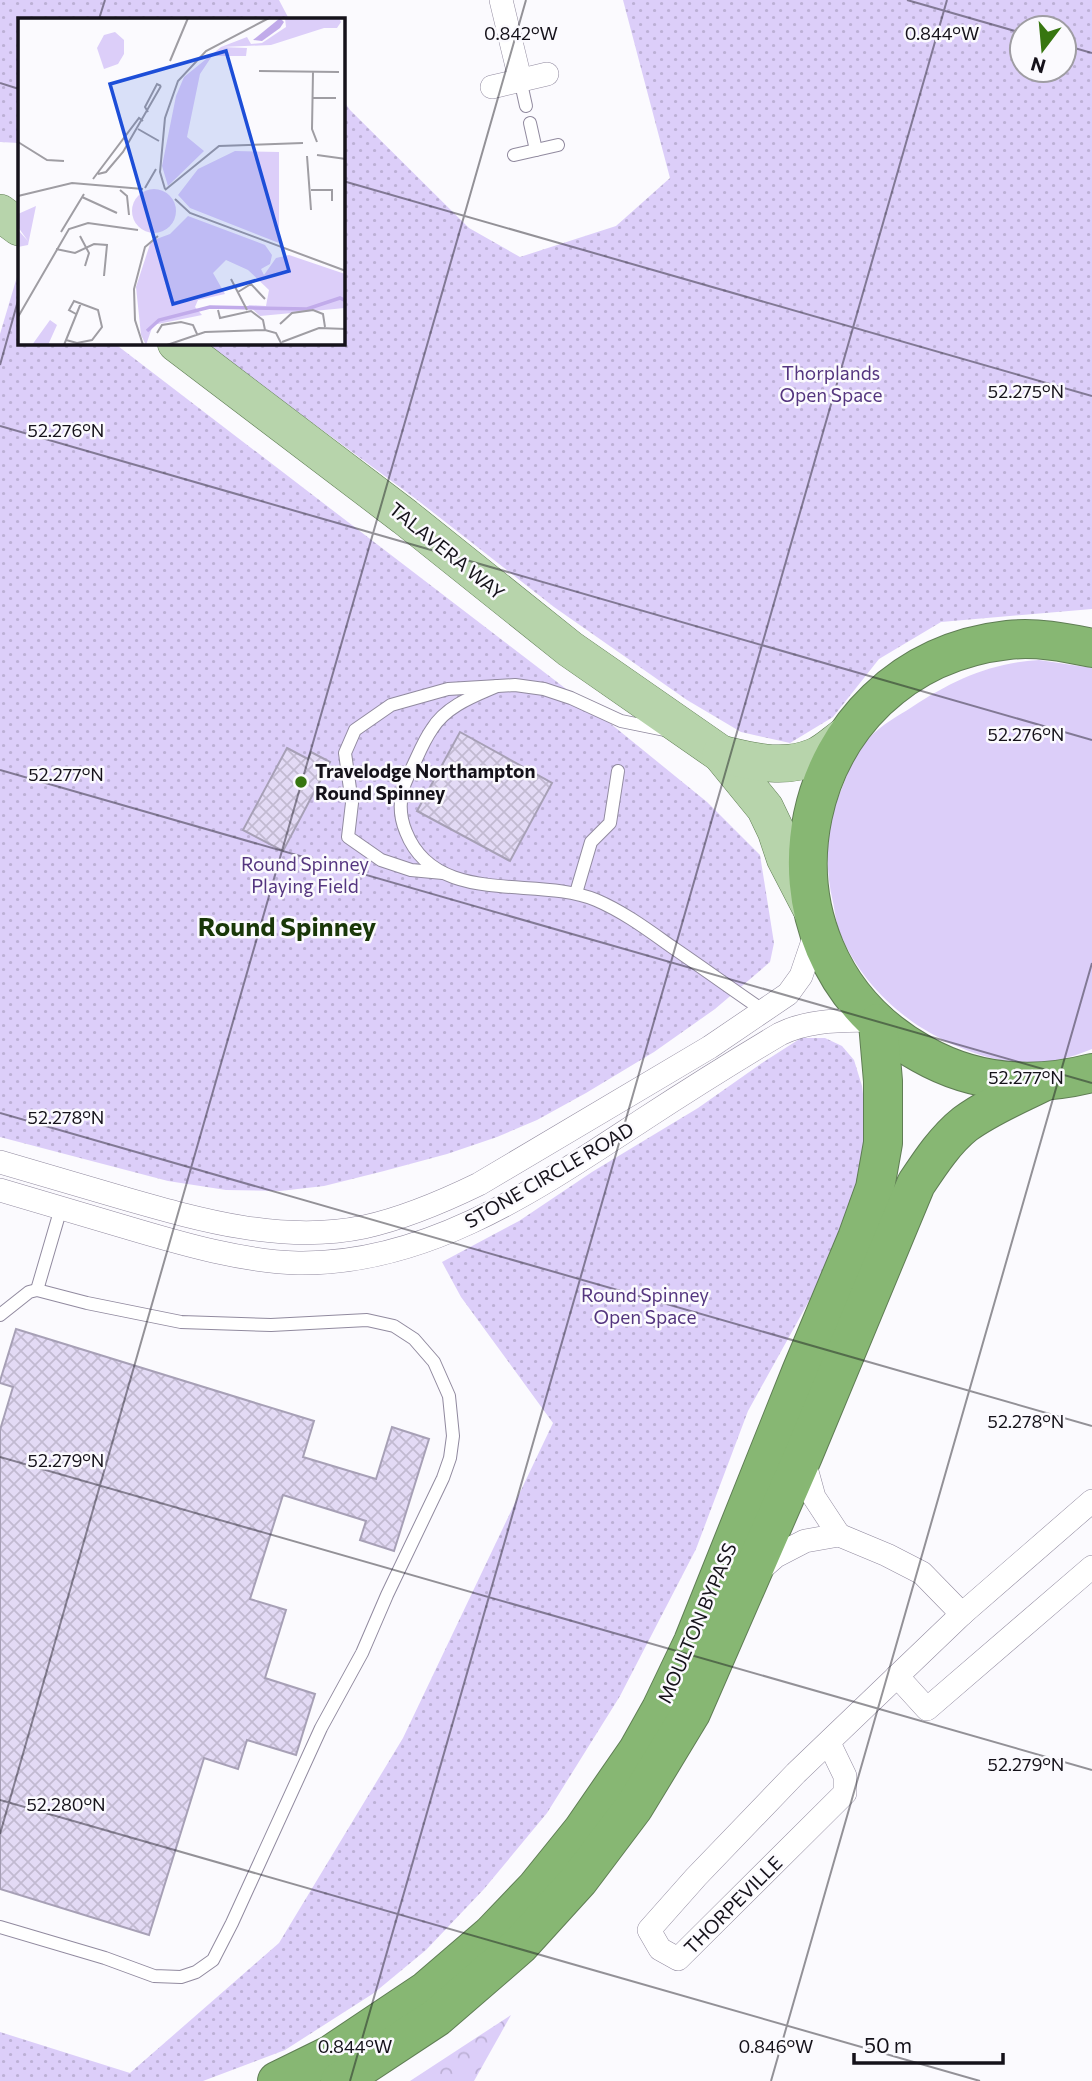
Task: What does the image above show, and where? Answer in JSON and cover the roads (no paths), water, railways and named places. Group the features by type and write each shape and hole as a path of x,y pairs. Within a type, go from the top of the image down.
{"highway":[{"path":"1073,1079 1007,1081 972,1075 937,1063 906,1045 876,1021 856,1000 827,953 815,920 808,883 807,852 818,791 826,772 846,735 877,699 916,670 961,650 1057,630 1092,626"},
{"path":"1008,640 1050,640 1092,648"},
{"name":"MOULTON BYPASS","path":"277,2081 330,2055 427,1990 491,1935 536,1888 582,1831 638,1750 693,1642 858,1237 875,1188 883,1143 883,1081 876,1021"},
{"name":"MOULTON BYPASS","path":"340,2081 437,2017 519,1946 579,1880 634,1807 691,1713 803,1456 916,1184 938,1152 965,1125 1000,1103 1073,1079"}],"main road":[{"path":"0,213 18,226"},
{"name":"TALAVERA WAY","path":"179,345 405,517 570,649 708,745 765,808 785,858 815,920"},
{"name":"TALAVERA WAY","path":"708,745 761,763 780,765 816,757 846,735"}],"street":[{"path":"501,0 520,79"},
{"path":"492,87 547,74"},
{"name":"STONE CIRCLE ROAD","path":"0,1162 202,1221 249,1228 325,1231 362,1227 400,1218 479,1184 710,1046 788,994 801,976 815,920"},
{"name":"STONE CIRCLE ROAD","path":"0,1190 174,1242 242,1257 299,1263 355,1259 405,1248 446,1234 486,1215 798,1025 825,1021 876,1021"},
{"path":"803,1456 814,1497 839,1535"},
{"name":"THORPEVILLE","path":"829,1743 845,1776 845,1793 678,1959 660,1949 649,1930 796,1773 962,1614 1092,1501"},
{"path":"751,1578 776,1556 805,1541 839,1535 922,1573 962,1614"},
{"path":"897,1676 927,1709 1092,1567"}],"lane":[{"path":"520,79 526,106"},
{"path":"530,123 536,150"},
{"path":"514,155 558,145"},
{"path":"708,745 621,721 544,689 515,685 448,689 391,705 355,730 345,753 352,803 348,837 381,860 411,870 443,873 482,884 576,893 623,912 764,1011"},
{"path":"443,873 424,860 406,832 400,802 404,785 432,727 446,713 469,698 497,686"},
{"path":"576,893 591,842 610,823 618,771"},
{"path":"37,1290 61,1208"},
{"path":"0,1315 29,1292 37,1290 181,1322 271,1325 368,1320 394,1326 414,1339 434,1362 449,1396 453,1436 450,1458 443,1478 362,1653 321,1728 213,1961 196,1972 181,1977 154,1976 105,1958 0,1927"}],"place":[{"name":"Travelodge Northampton Round Spinney","path":"301,782"}],"district":[{"name":"Round Spinney","path":"287,927"}],"park label":[{"name":"Thorplands Open Space","path":"831,384"},
{"name":"Round Spinney Playing Field","path":"305,875"},
{"name":"Round Spinney Open Space","path":"645,1306"}]}
